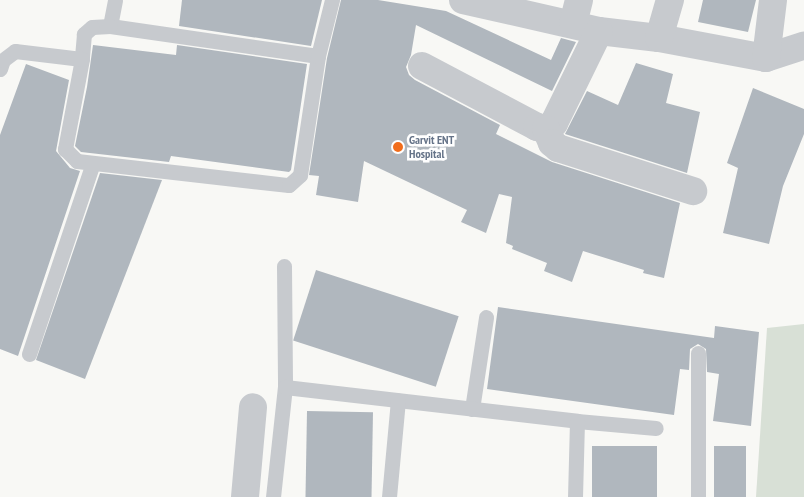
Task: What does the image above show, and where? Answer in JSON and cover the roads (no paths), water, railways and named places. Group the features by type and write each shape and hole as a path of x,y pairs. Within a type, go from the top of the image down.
{"street":[{"path":"463,0 576,12 599,31 659,38 766,58 804,46"},
{"path":"659,38 670,0"},
{"path":"766,58 773,0"},
{"path":"422,66 537,127 546,129 554,123 599,31"},
{"path":"546,129 552,143 558,148 693,191"},
{"path":"245,497 252,407"}],"lane":[{"path":"110,26 116,0"},
{"path":"318,56 110,26 92,27 86,30 64,149 77,161 289,185 300,175 318,56 332,0"},
{"path":"0,69 3,60 14,52 82,59"},
{"path":"29,354 94,163"},
{"path":"273,497 285,387 284,266"},
{"path":"472,409 486,317"},
{"path":"698,353 698,497"},
{"path":"285,387 577,421 656,428"},
{"path":"389,497 398,400"},
{"path":"575,497 577,421"}],"place":[{"name":"Garvit ENT Hospital","path":"398,147"}]}
